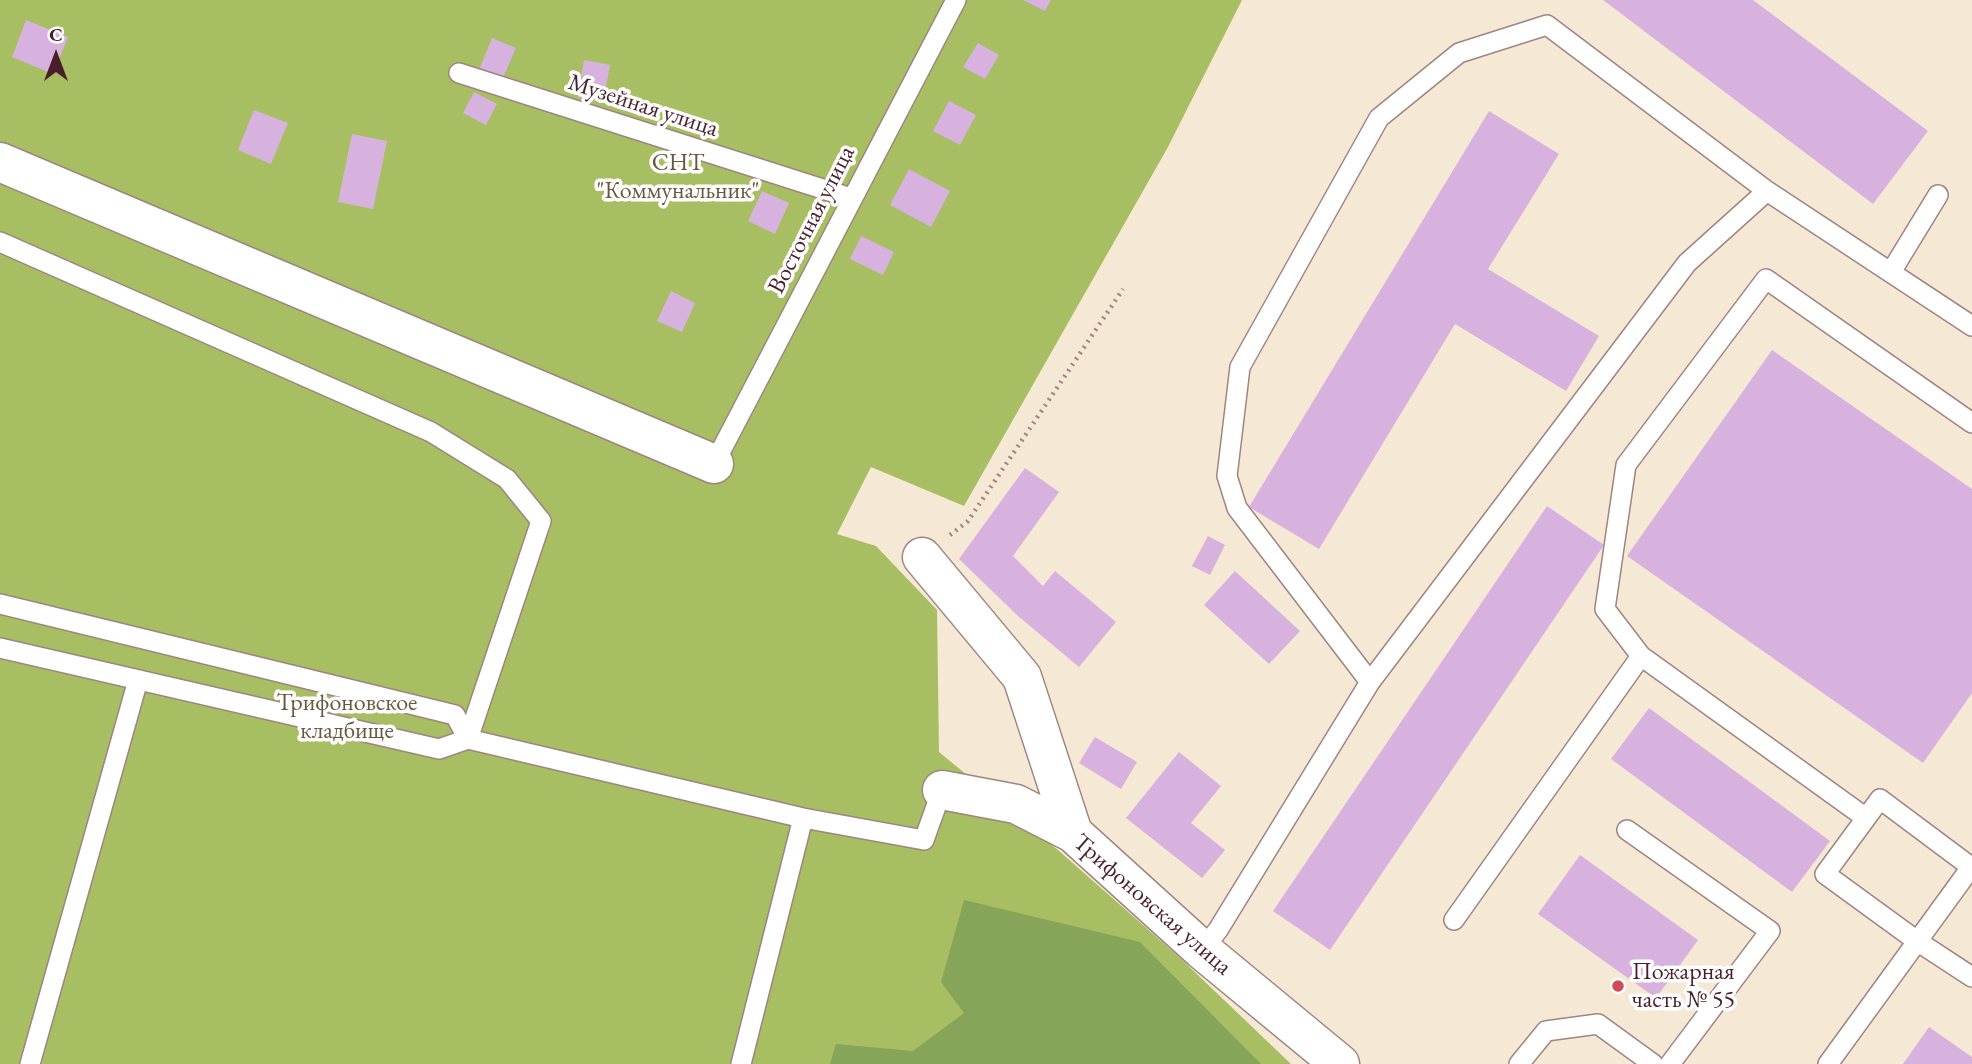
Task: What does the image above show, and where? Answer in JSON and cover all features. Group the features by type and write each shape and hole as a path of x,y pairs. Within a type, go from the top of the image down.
{"street":[{"path":"0,162 714,464"},
{"path":"922,557 1022,677 1073,834"},
{"name":"Трифоновская улица","path":"942,790 1017,804 1073,834 1202,950 1340,1064"}],"lane":[{"name":"Восточная улица","path":"714,464 956,0"},
{"path":"1370,682 1237,509 1227,476 1240,367 1379,118 1459,54 1547,25 1767,191 1972,326"},
{"name":"Музейная улица","path":"459,73 851,198"},
{"path":"1202,950 1218,930 1370,682 1687,262 1767,191"},
{"path":"1891,272 1938,195"},
{"path":"0,242 431,432 507,479 541,521 468,739"},
{"path":"1866,818 1641,656 1605,609 1626,465 1766,279 1972,423"},
{"path":"0,604 455,715 468,739"},
{"path":"0,648 439,749 468,739 803,818 924,840 942,790"},
{"path":"1454,920 1641,656"},
{"path":"30,1064 138,680"},
{"path":"1828,1064 1917,941 1972,866 1880,799 1825,874 1917,941 1972,977"},
{"path":"741,1064 803,818"},
{"path":"1627,830 1770,931 1670,1064"},
{"path":"1518,1064 1546,1031 1598,1024 1653,1064"}],"path":[{"path":"922,557 968,522 1123,289"}],"green space":[{"name":"Трифоновское кладбище","path":"0,0 1242,0 1168,147 964,506 871,467 837,534 876,546 937,610 939,752 1058,850 1178,956 1291,1064 0,1064"},
{"path":"964,900 1140,942 1261,1064 830,1064 836,1044 913,1051 964,1013 941,982"}],"building":[{"path":"1023,0 1051,0 1045,11"},
{"path":"1603,0 1753,0 1928,131 1873,204"},
{"path":"26,20 68,37 53,74 12,57"},
{"path":"492,38 516,48 502,80 479,70"},
{"path":"978,43 999,55 985,79 963,67"},
{"path":"584,60 610,65 603,102 578,97"},
{"path":"474,92 497,104 486,125 463,113"},
{"path":"949,101 976,115 960,145 933,131"},
{"path":"254,110 288,123 271,164 238,150"},
{"path":"1489,111 1559,154 1488,269 1599,336 1566,391 1455,324 1319,549 1249,507"},
{"path":"352,134 387,141 373,209 338,202"},
{"path":"909,169 950,191 931,227 890,205"},
{"path":"762,191 789,203 775,234 748,221"},
{"path":"861,236 894,252 883,275 850,259"},
{"path":"671,291 695,303 682,332 657,321"},
{"path":"1772,350 1972,489 1972,693 1923,763 1627,556"},
{"path":"1025,468 1059,492 1013,556 1043,586 1055,571 1116,622 1079,667 1018,616 959,559"},
{"path":"1547,506 1604,545 1330,950 1273,911"},
{"path":"1208,536 1225,545 1210,575 1192,566"},
{"path":"1235,571 1300,631 1269,664 1204,605"},
{"path":"1649,708 1830,841 1792,892 1611,759"},
{"path":"1095,737 1137,762 1121,789 1079,763"},
{"path":"1179,752 1221,786 1191,823 1225,850 1202,878 1126,818"},
{"path":"1580,855 1698,940 1656,998 1538,914"},
{"path":"1929,1027 1972,1057 1972,1064 1903,1064"}],"place":[{"name":"Пожарная часть № 55","path":"1618,986"}],"park label":[{"name":"СНТ \"Коммунальник\"","path":"678,177"}]}
